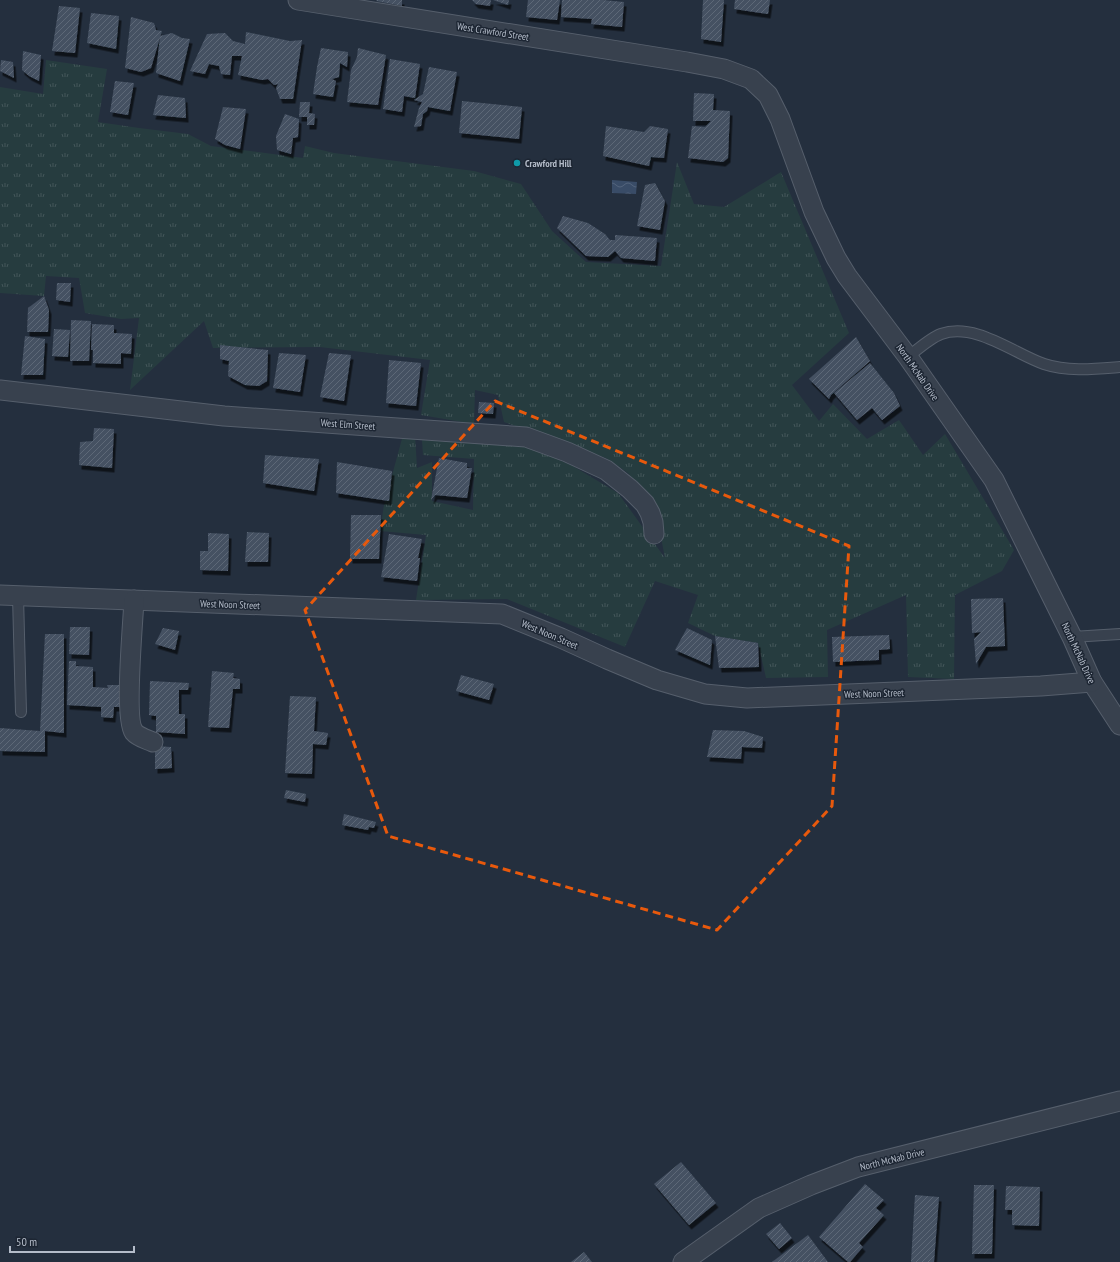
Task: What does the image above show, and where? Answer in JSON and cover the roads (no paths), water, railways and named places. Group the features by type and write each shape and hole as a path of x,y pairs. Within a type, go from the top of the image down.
{"street":[{"name":"West Crawford Street","path":"298,0 687,62"},
{"name":"North McNab Drive","path":"687,62 724,69 751,79 768,95 782,125 814,212 836,258 847,276 908,356 994,480 1072,637 1092,682 1119,722"},
{"name":"West Elm Street","path":"0,390 224,416 526,437 568,452 606,470 645,504 653,522 654,534"},
{"name":"West Noon Street","path":"9,595 502,614 657,680 705,694 747,698 1033,686 1092,682"},
{"path":"134,600 129,718 133,731 142,738 153,742"},
{"name":"North McNab Drive","path":"683,1262 759,1208 811,1185 858,1167 1120,1101"}],"lane":[{"path":"908,356 940,334 956,331 978,335 1044,364 1062,368 1090,369 1120,367"},
{"path":"9,595 21,712"},
{"path":"1072,637 1120,634"}],"water":[{"path":"612,180 637,182 636,194 612,193"}],"place":[{"name":"Crawford Hill","path":"517,163"}]}
